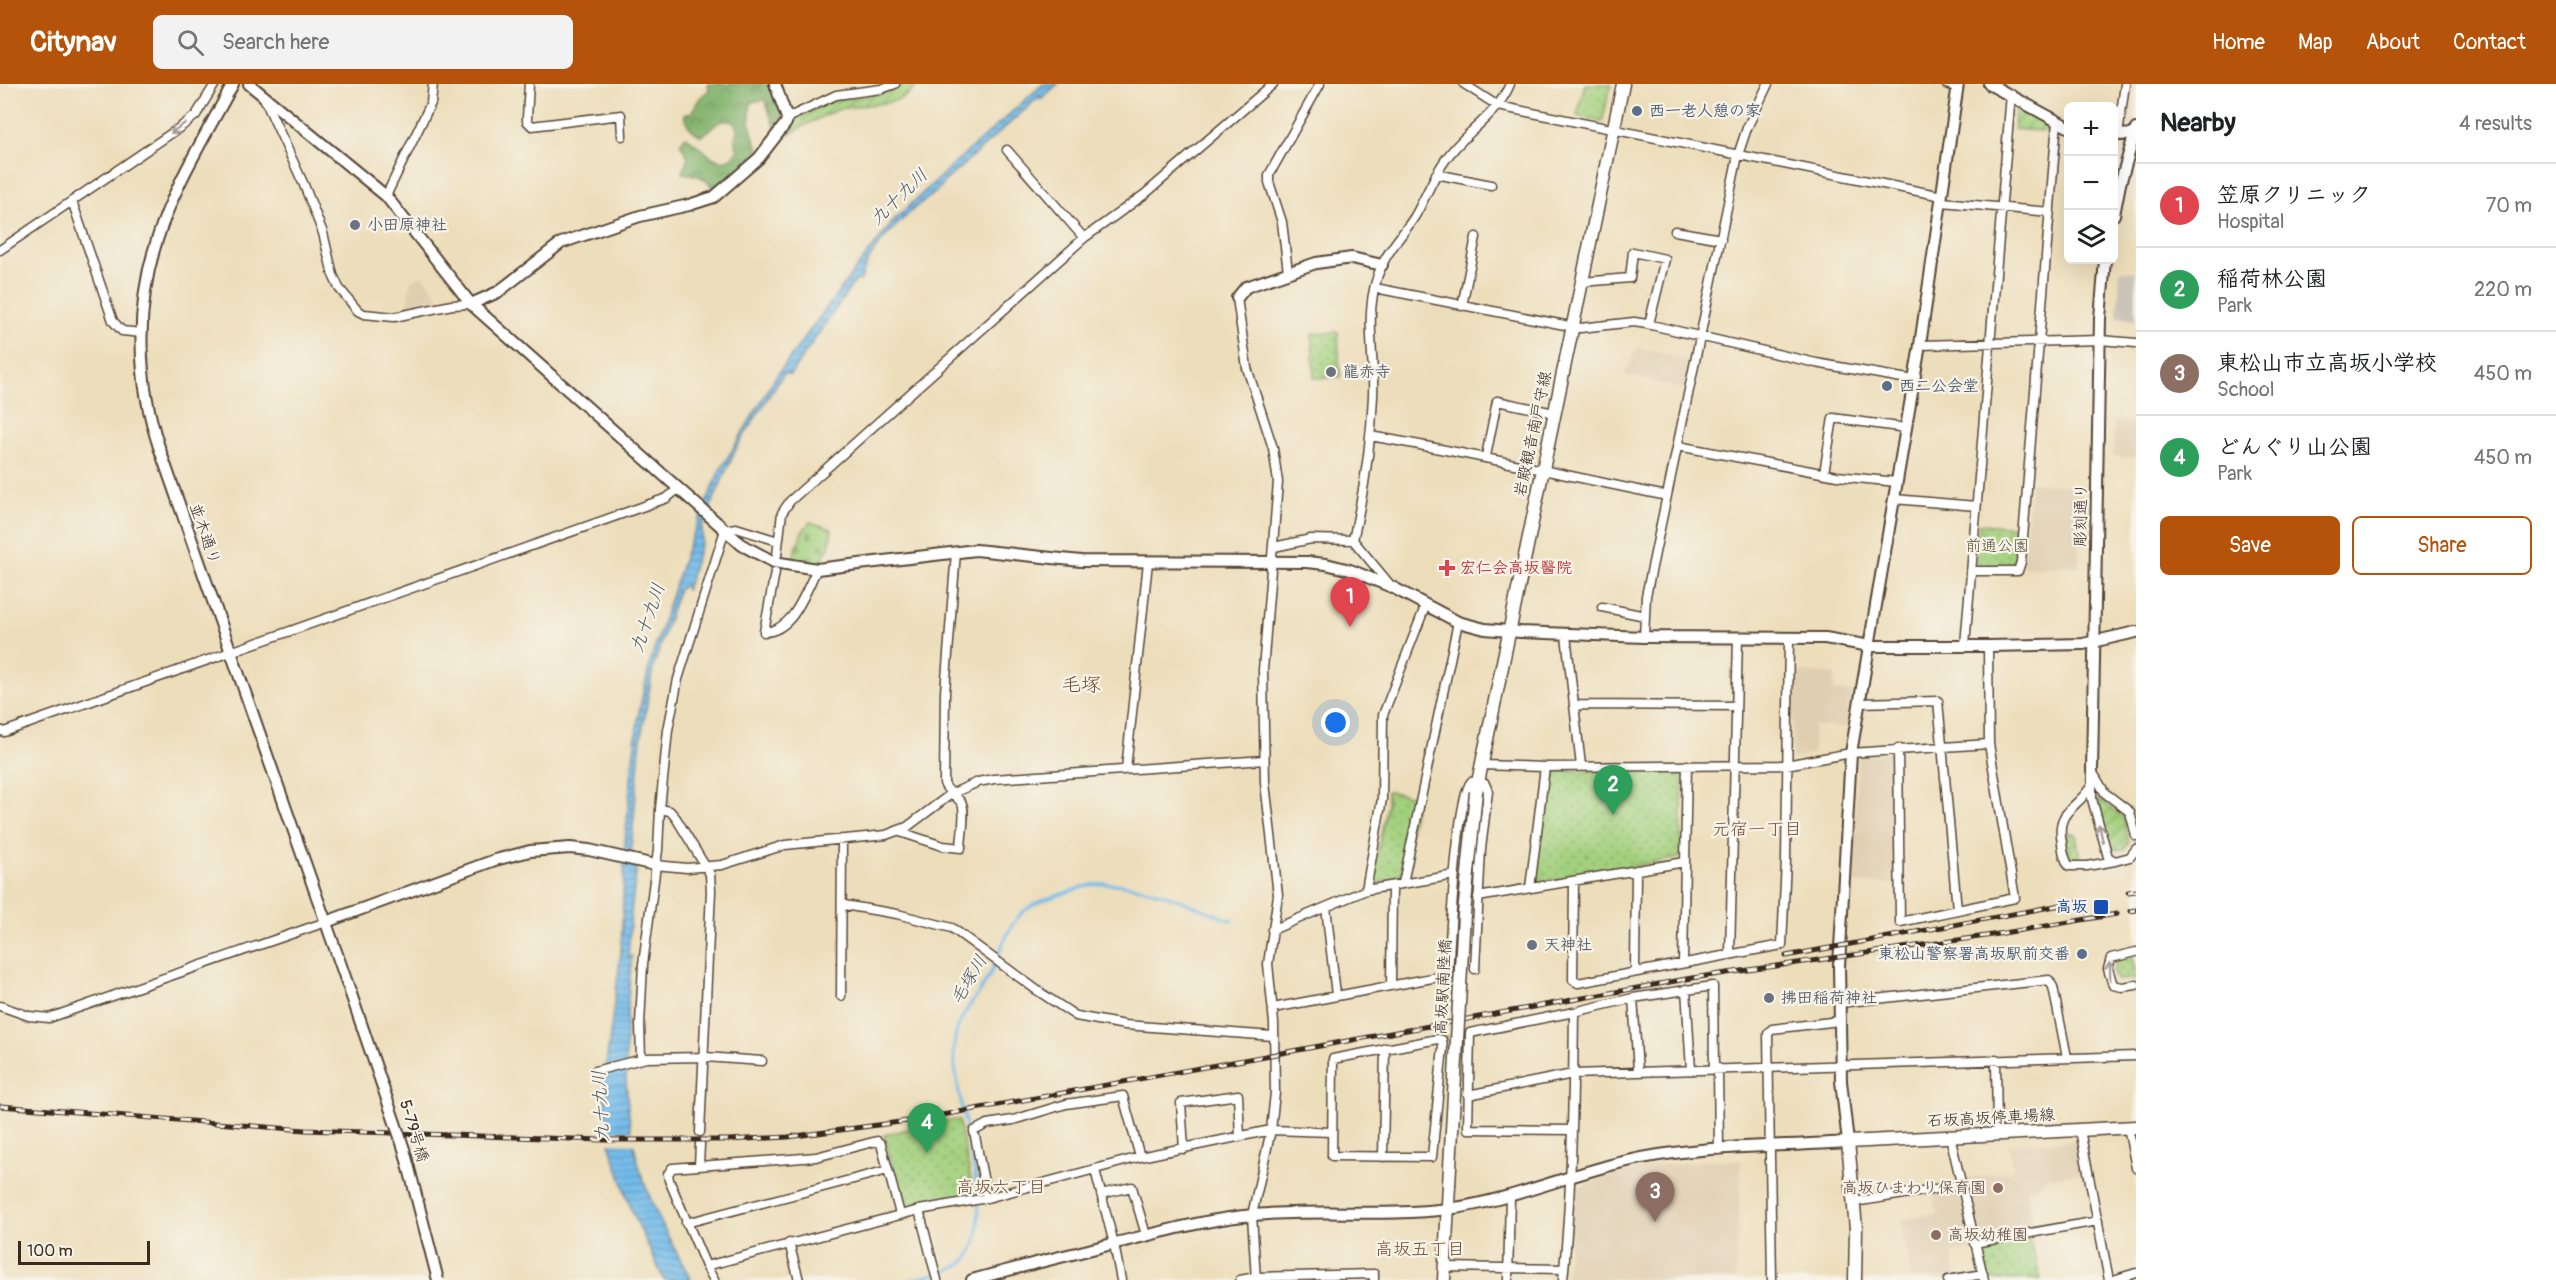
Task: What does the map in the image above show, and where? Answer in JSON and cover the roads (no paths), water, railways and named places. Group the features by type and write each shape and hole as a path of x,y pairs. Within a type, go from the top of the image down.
{"main road":[{"name":"岩殿観音南戸守線","path":"1478,786 1623,84"},
{"name":"高坂駅南陸橋","path":"1447,1209 1464,914 1478,786"},
{"name":"石坂高坂停車場線","path":"1848,1142 2132,1127"},
{"path":"1848,1142 1856,1229 1855,1280"},
{"path":"1444,1274 1447,1209"}],"street":[{"path":"0,250 196,115 214,84"},
{"name":"並木通り","path":"232,84 186,172 157,240 149,267 142,333 143,382 152,425 351,994"},
{"path":"249,84 386,196 471,303 723,528 752,552 774,562 817,569 956,552 1004,552 1081,561 1273,564 1306,562 1350,570 1392,587 1425,607 1458,622 1508,632 1566,635 1789,637 1825,638 1870,646 1988,646 2094,643 2136,632"},
{"path":"386,196 431,103 434,84"},
{"path":"529,84 527,121 532,126 621,115 622,135"},
{"path":"775,84 787,118"},
{"path":"832,84 836,94"},
{"path":"263,96 304,185 323,233 336,281 358,311 364,314 394,317 471,303 498,292 561,243 640,216 711,199 759,158 787,118 836,94 881,89 895,84"},
{"path":"777,555 782,513 790,501 1083,238 1145,194 1273,84"},
{"path":"1288,272 1284,232 1269,175 1320,84"},
{"path":"1464,84 1498,106 1942,199 2050,212"},
{"path":"1353,540 1366,478 1370,436 1373,386 1370,314 1382,265 1415,216 1436,174 1455,147 1498,106 1510,84"},
{"path":"1644,637 1646,596 1738,155 1747,128 1768,84"},
{"path":"972,1280 1146,1235 1252,1215 1447,1209 1510,1196 1634,1160 1686,1151 1848,1142 1840,1064 1839,1003 1851,753 1920,345 1942,199 1958,86 1946,84"},
{"path":"1989,84 2011,94 2064,125"},
{"path":"2118,124 2125,84"},
{"path":"1965,645 2011,94"},
{"path":"1971,571 2018,571 2021,562 2057,122"},
{"path":"2115,210 2135,132 2118,135"},
{"path":"1007,150 1083,238"},
{"path":"1436,174 1491,185"},
{"path":"72,201 113,321 122,331 142,333"},
{"path":"1675,231 1721,239"},
{"path":"1462,306 1476,237"},
{"path":"1582,282 1630,278 1633,252 1665,259 1649,324"},
{"path":"1256,1278 1252,1215 1271,1130 1275,1093 1273,1008 1268,964 1277,911 1277,875 1264,760 1263,670 1278,482 1276,465 1247,368 1237,298 1246,287 1316,263 1352,258 1382,265"},
{"name":"彫刻通り","path":"2092,771 2100,340 2105,264"},
{"path":"1375,288 1572,327 1614,326 1634,322 1649,324 1860,372 1914,380"},
{"path":"1920,345 2100,340 2136,343"},
{"path":"1486,456 1497,401 1554,413"},
{"path":"1824,473 1833,417 1906,428"},
{"path":"1370,436 1486,456 1542,471 1667,496"},
{"path":"1678,446 1824,473 1897,482"},
{"path":"0,730 4,732 656,502 667,498 679,488"},
{"path":"1894,499 1977,506"},
{"path":"723,528 736,528 778,541"},
{"path":"639,1059 643,964 668,730 678,679 723,528"},
{"path":"1274,547 1311,539 1353,540 1392,587"},
{"path":"897,831 943,846 961,848 964,810 962,804 945,789 944,783 945,701 956,552"},
{"path":"1126,769 1148,562"},
{"path":"775,572 765,633 778,630 794,614 817,569"},
{"path":"1366,890 1382,799 1383,715 1425,607"},
{"path":"1602,607 1645,616"},
{"path":"1403,883 1458,622"},
{"path":"1566,635 1581,766"},
{"path":"1730,954 1738,637"},
{"path":"1574,880 1573,980 1578,983 1782,945 1786,860 1789,637"},
{"path":"1898,748 1900,922 2015,897 1989,744 1988,646"},
{"path":"1859,703 1938,701 1957,909"},
{"path":"1575,705 1736,706"},
{"path":"1481,765 1545,767 1786,765 1851,753 1898,748 1989,744"},
{"path":"0,1006 29,1016 49,1018 326,922 495,860 530,851 570,848 670,867 722,865 785,845 886,836 926,814 951,794 978,782 1264,760"},
{"path":"1683,962 1687,765"},
{"path":"1530,888 1545,767"},
{"path":"2092,771 2091,786 2105,851 2108,857 2115,861"},
{"path":"2092,771 2105,793 2130,812 2136,836"},
{"path":"1273,1008 1448,975 1455,875 1464,794 1471,782 1478,786 1485,784 1488,790 1478,897 1475,969"},
{"path":"2091,786 2062,819 2060,836 2069,866 2079,867 2115,861 2130,857 2136,849"},
{"path":"660,809 670,811 676,818 710,874 705,1057 700,1132"},
{"path":"842,839 844,906 842,996"},
{"path":"1478,897 1685,862"},
{"path":"1635,972 1636,870"},
{"path":"1272,930 1366,890 1455,875"},
{"path":"1391,985 1392,886"},
{"path":"844,906 897,914 952,928 1076,1016 1125,1025 1273,1036"},
{"path":"1326,908 1336,995"},
{"path":"2136,952 2111,958 2108,969 2113,985 2118,987 2136,985"},
{"path":"1839,1003 2049,980 2054,987 2067,1058"},
{"path":"1572,1130 1468,1129 1470,1034 1633,998 1713,986 1719,1150"},
{"path":"1686,989 1691,1070"},
{"name":"5-79号橋","path":"351,994 404,1149 438,1280"},
{"path":"1633,998 1638,1071"},
{"path":"1563,1280 1572,1130 1574,1012"},
{"path":"1772,1280 1768,1034 1772,1029 1839,1022"},
{"path":"1442,1040 1434,1154 1429,1158 1332,1156 1331,1132 1333,1059 1385,1048 1442,1040"},
{"path":"1383,1157 1385,1048"},
{"path":"1468,1095 1573,1074 2136,1056"},
{"path":"597,1071 639,1059 705,1057 762,1061"},
{"path":"1996,1059 1997,1134"},
{"path":"1184,1149 1181,1103 1238,1095 1240,1137"},
{"path":"987,1198 974,1131 987,1124 1013,1120 1066,1104 1123,1096 1140,1157"},
{"path":"2132,1127 2136,1168"},
{"path":"706,1266 900,1214 987,1198 1140,1157 1271,1130 1331,1132"},
{"path":"2080,1130 2111,1280 2136,1273"},
{"path":"1948,1280 1983,1277 1950,1136"},
{"path":"714,1280 686,1222 668,1174 672,1168 816,1156 877,1141 881,1144 900,1214"},
{"path":"699,1166 700,1144"},
{"path":"686,1222 888,1170"},
{"path":"1095,1170 1121,1280"},
{"path":"1854,1202 1961,1185"},
{"path":"1101,1194 1132,1187 1146,1235"},
{"path":"1508,1280 1510,1196"},
{"path":"919,1210 937,1280"},
{"path":"1974,1243 2098,1221"},
{"path":"789,1243 799,1280"},
{"path":"1444,1274 1564,1269"},
{"path":"1240,1280 1374,1274 1374,1280"}],"water":[{"path":"1043,84 1058,84 1041,99 1039,97 942,186 909,213 883,240 869,260 861,280 855,281 790,375 786,373 782,376 738,445 727,469 702,527 702,540 686,591 685,585 678,590 653,668 641,738 631,849 637,866 628,958 632,956 627,1008 626,1086 632,1137 648,1193 691,1280 664,1280 631,1209 610,1146 603,1088 621,952 625,841 633,759 639,712 651,659 685,554 719,472 775,378 896,218"}],"waterway":[{"name":"毛塚川","path":"911,1280 947,1271 962,1263 973,1249 978,1230 976,1182 956,1078 954,1043 960,1022 983,987 1006,937 1019,916 1038,903 1078,888 1098,884 1115,884 1166,895 1232,921"}],"tunnel":[{"path":"1442,1040 1470,1033"}],"railway":[{"path":"2128,892 2136,891"},
{"path":"1786,956 2077,902"},
{"path":"2131,911 2136,910"},
{"path":"0,1106 305,1130 602,1140 728,1140 788,1137 915,1120 1692,978 1986,936 2117,914"}],"place":[{"name":"西一老人憩の家","path":"1637,111"},
{"name":"小田原神社","path":"355,225"},
{"name":"龍赤寺","path":"1331,372"},
{"name":"西二公会堂","path":"1887,386"},
{"name":"宏仁会高坂醫院","path":"1447,568"},
{"name":"笠原クリニック","path":"1350,627"},
{"name":"稲荷林公園","path":"1613,815"},
{"name":"高坂","path":"2101,907"},
{"name":"天神社","path":"1532,945"},
{"name":"東松山警察署高坂駅前交番","path":"2082,954"},
{"name":"拂田稲荷神社","path":"1769,998"},
{"name":"どんぐり山公園","path":"927,1153"},
{"name":"高坂ひまわり保育園","path":"1998,1188"},
{"name":"東松山市立高坂小学校","path":"1655,1222"},
{"name":"高坂幼稚園","path":"1936,1235"}],"district":[{"name":"毛塚","path":"1081,684"},
{"name":"元宿一丁目","path":"1757,829"},
{"name":"高坂六丁目","path":"1001,1187"},
{"name":"高坂五丁目","path":"1420,1249"}],"water label":[{"name":"九十九川","path":"899,197"},
{"name":"九十九川","path":"648,618"},
{"name":"九十九川","path":"601,1106"}],"park label":[{"name":"前通公園","path":"1997,546"}]}
